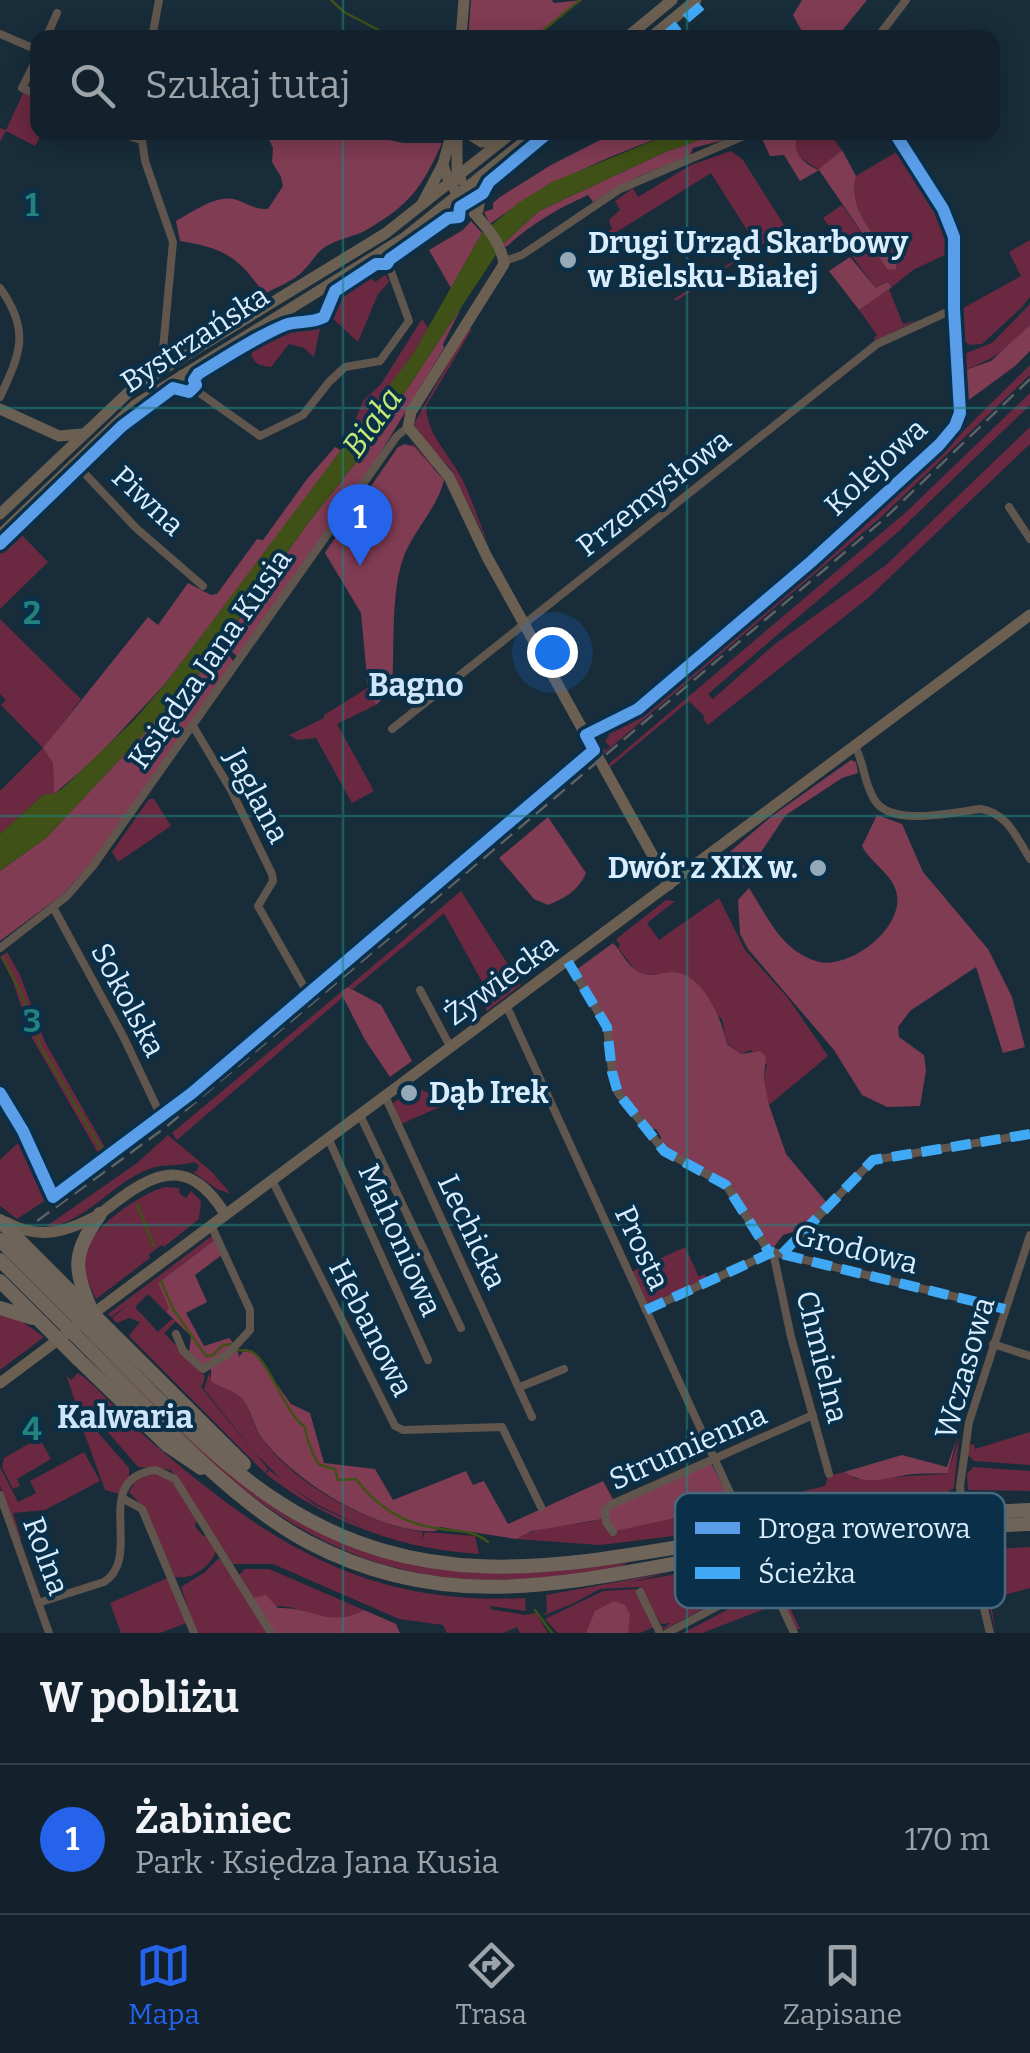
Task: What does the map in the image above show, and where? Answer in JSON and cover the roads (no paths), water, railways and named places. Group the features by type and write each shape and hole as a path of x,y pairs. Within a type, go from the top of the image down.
{"highway":[{"path":"94,1344 92,1313 76,1266 80,1245 100,1214"},
{"path":"0,1219 92,1313"},
{"path":"0,1240 238,1494 283,1527 353,1563 422,1583 467,1588 548,1584 675,1562"},
{"path":"0,1260 94,1344 264,1484 270,1496 330,1530 379,1550 441,1564 497,1568 675,1549"},
{"path":"0,1282 41,1322"},
{"path":"0,1308 94,1344"},
{"path":"1005,1512 1030,1510"},
{"path":"1005,1526 1030,1524"}],"main road":[{"path":"461,30 464,0"},
{"path":"636,30 672,0"},
{"path":"660,30 696,0"},
{"path":"421,208 452,140"},
{"path":"454,140 455,180"},
{"name":"Bystrzańska","path":"0,514 134,387 421,208 504,140"},
{"name":"Bystrzańska","path":"0,535 135,406 181,374 384,252 527,140"},
{"path":"444,164 502,256"},
{"path":"476,212 484,176"},
{"path":"438,213 476,212"},
{"name":"Księdza Jana Kusia","path":"408,427 411,412 466,320 499,274 502,256"},
{"path":"0,409 58,436 82,434"},
{"path":"408,427 449,477 485,553 669,885"},
{"path":"38,428 64,451"},
{"path":"58,436 64,451"},
{"name":"Piwna","path":"64,451 74,462"},
{"name":"Żywiecka","path":"0,1383 1030,615"},
{"path":"0,1219 18,1228 47,1234 74,1227 100,1214 129,1190 154,1177 170,1174 206,1188 225,1214"}],"street":[{"path":"153,30 159,0"},
{"path":"883,30 906,0"},
{"path":"50,30 58,13"},
{"path":"0,34 30,50"},
{"path":"30,68 22,88 30,92"},
{"path":"142,140 146,168 173,242 162,349 166,366"},
{"path":"502,256 518,258 620,190 735,140"},
{"name":"Kolejowa","path":"586,735 638,708 812,561 947,436 960,412 954,310 956,247 952,228 899,140"},
{"path":"181,374 187,384 260,436 303,415 346,367 380,361 408,323 409,315 384,252"},
{"path":"0,288 14,314 21,346 0,397"},
{"name":"Przemysłowa","path":"392,729 876,344 954,310"},
{"name":"Księdza Jana Kusia","path":"0,948 80,884 397,436 408,427"},
{"name":"Piwna","path":"74,462 136,528 203,586"},
{"path":"1009,507 1030,539"},
{"name":"Jaglana","path":"192,726 232,790 272,874 272,884 258,906 307,992"},
{"path":"854,746 874,799 886,812 901,816 988,810 1006,822 1030,859"},
{"name":"Sokolska","path":"53,907 160,1114"},
{"name":"Chmielna","path":"568,962 608,1028 618,1093 664,1151 726,1185 774,1253 791,1337 829,1474"},
{"path":"420,990 451,1048"},
{"name":"Prosta","path":"507,1008 730,1493"},
{"path":"0,1092 23,1131 53,1198"},
{"name":"Lechicka","path":"385,1096 532,1417"},
{"path":"360,1115 461,1328"},
{"path":"774,1253 878,1157 1030,1134"},
{"name":"Mahoniowa","path":"329,1140 428,1360"},
{"name":"Hebanowa","path":"272,1182 395,1426 403,1430 502,1427 541,1507"},
{"path":"176,1334 183,1351 202,1369 228,1354 250,1330 250,1310 211,1225"},
{"name":"Wczasowa","path":"961,1493 969,1422 1030,1235"},
{"name":"Grodowa","path":"646,1310 774,1253 1005,1309"},
{"path":"994,1344 1030,1356"},
{"path":"520,1387 564,1368"},
{"name":"Strumienna","path":"613,1532 604,1518 607,1508 813,1415"},
{"path":"38,1603 104,1582 116,1572 126,1487 137,1474 156,1470 172,1476 271,1633"},
{"name":"Rolna","path":"0,1495 50,1633"},
{"path":"122,1498 140,1506 144,1513 194,1633"},
{"path":"640,1592 664,1633 713,1608"},
{"path":"782,1608 794,1633"},
{"name":"Wczasowa","path":"984,1608 990,1633"}],"water":[{"name":"Biała","path":"655,140 698,140 539,211 503,244 372,442 196,678 47,837 0,871 0,834 44,794 54,794 64,787 135,719 165,684 413,354 482,233 518,203 552,182"}],"waterway":[{"path":"331,0 344,12 379,30"},
{"path":"544,30 580,0"},
{"path":"3,957 41,1047 103,1152"},
{"path":"137,1204 154,1246"},
{"path":"161,1281 173,1309 206,1356 232,1344"},
{"path":"237,1350 252,1352 259,1358 305,1427 317,1461 335,1469 338,1480 356,1479 381,1505 412,1522 470,1533 488,1542"},
{"path":"535,1610 552,1633"}],"railway":[{"path":"0,1248 166,1127 883,520 1030,379"}],"place":[{"name":"Drugi Urząd Skarbowy w Bielsku-Białej","path":"568,260"},
{"name":"Żabiniec","path":"360,566"},
{"name":"Dwór z XIX w.","path":"818,868"},
{"name":"Dąb Irek","path":"409,1093"}],"district":[{"name":"Bagno","path":"416,685"},
{"name":"Kalwaria","path":"125,1417"}]}
